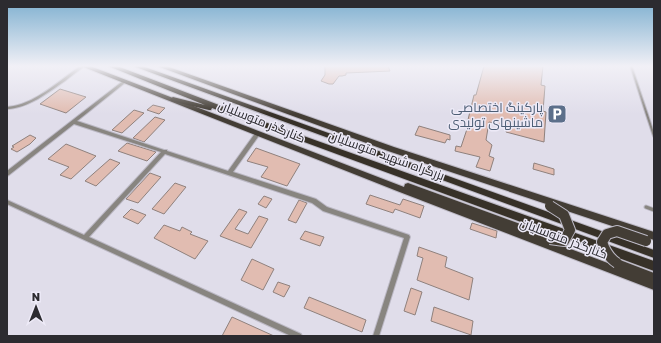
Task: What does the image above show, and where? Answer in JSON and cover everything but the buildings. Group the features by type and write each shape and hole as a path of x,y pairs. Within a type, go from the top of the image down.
{"highway":[{"name":"بزرگراه شهید متوسلیان","path":"152,82 251,120 654,266"},
{"name":"بزرگراه شهید متوسلیان","path":"180,82 654,254"},
{"path":"173,99 251,120"}],"main road":[{"name":"کنارگذر متوسلیان","path":"124,82 173,99 306,152 654,285"},
{"name":"کنارگذر متوسلیان","path":"205,82 651,240"},
{"path":"306,152 338,160 550,239 564,241 570,230 567,216 561,211 391,148"},
{"path":"651,240 617,231 606,234 602,242 605,251 610,258 617,263 654,278"}],"street":[{"path":"7,108 29,102 60,82"},
{"path":"7,174 124,82"},
{"path":"74,122 230,172 314,201 325,210 407,237 376,336"},
{"path":"230,172 258,133"},
{"path":"85,238 165,151"},
{"path":"7,202 299,336"}],"lane":[{"path":"636,82 654,136"},
{"path":"646,207 654,210"}],"place":[{"name":"پارکینگ اختصاصی ماشینهای تولیدی","path":"557,114"}]}
